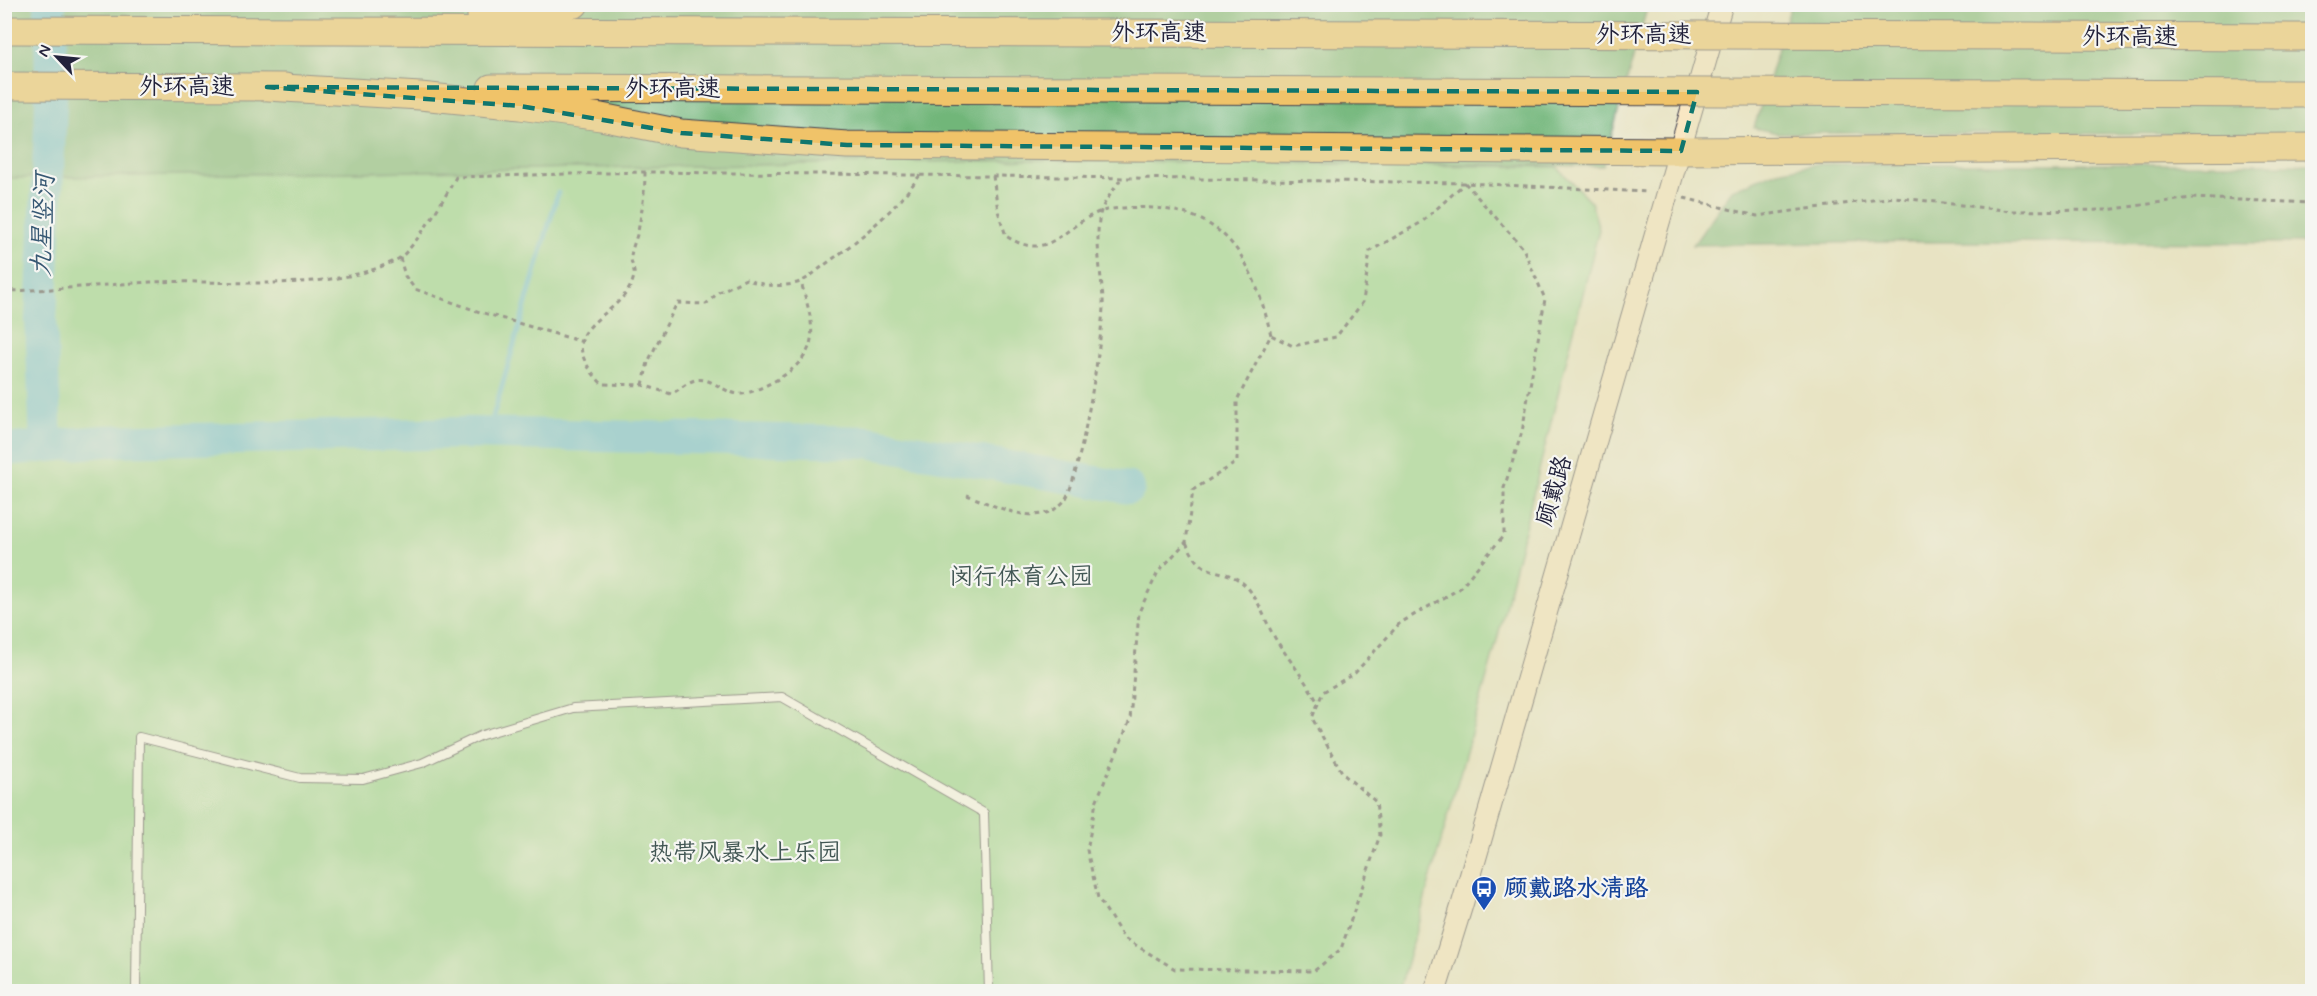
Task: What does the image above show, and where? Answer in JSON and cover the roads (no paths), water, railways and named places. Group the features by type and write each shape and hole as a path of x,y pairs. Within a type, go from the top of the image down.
{"highway":[{"path":"268,30 422,21 575,4"},
{"name":"外环高速","path":"4,30 2313,37"},
{"name":"外环高速","path":"4,86 2313,94"},
{"path":"267,87 420,96 601,117 681,133 847,145 1681,151 2313,147"}],"main road":[{"name":"顾戴路","path":"1435,992 1722,4"}],"lane":[{"path":"136,992 139,737 300,778 363,779 422,763 482,735 573,708 782,697 984,813 989,992"}],"waterway":[{"name":"九星竖河","path":"46,446 41,319 51,106 50,4"},
{"path":"488,434 558,193"},
{"path":"4,450 105,441 470,433 868,442 1129,488"}],"place":[{"name":"顾戴路水清路","path":"1484,912"}],"park label":[{"name":"闵行体育公园","path":"1021,577"},
{"name":"热带风暴水上乐园","path":"745,853"}]}
